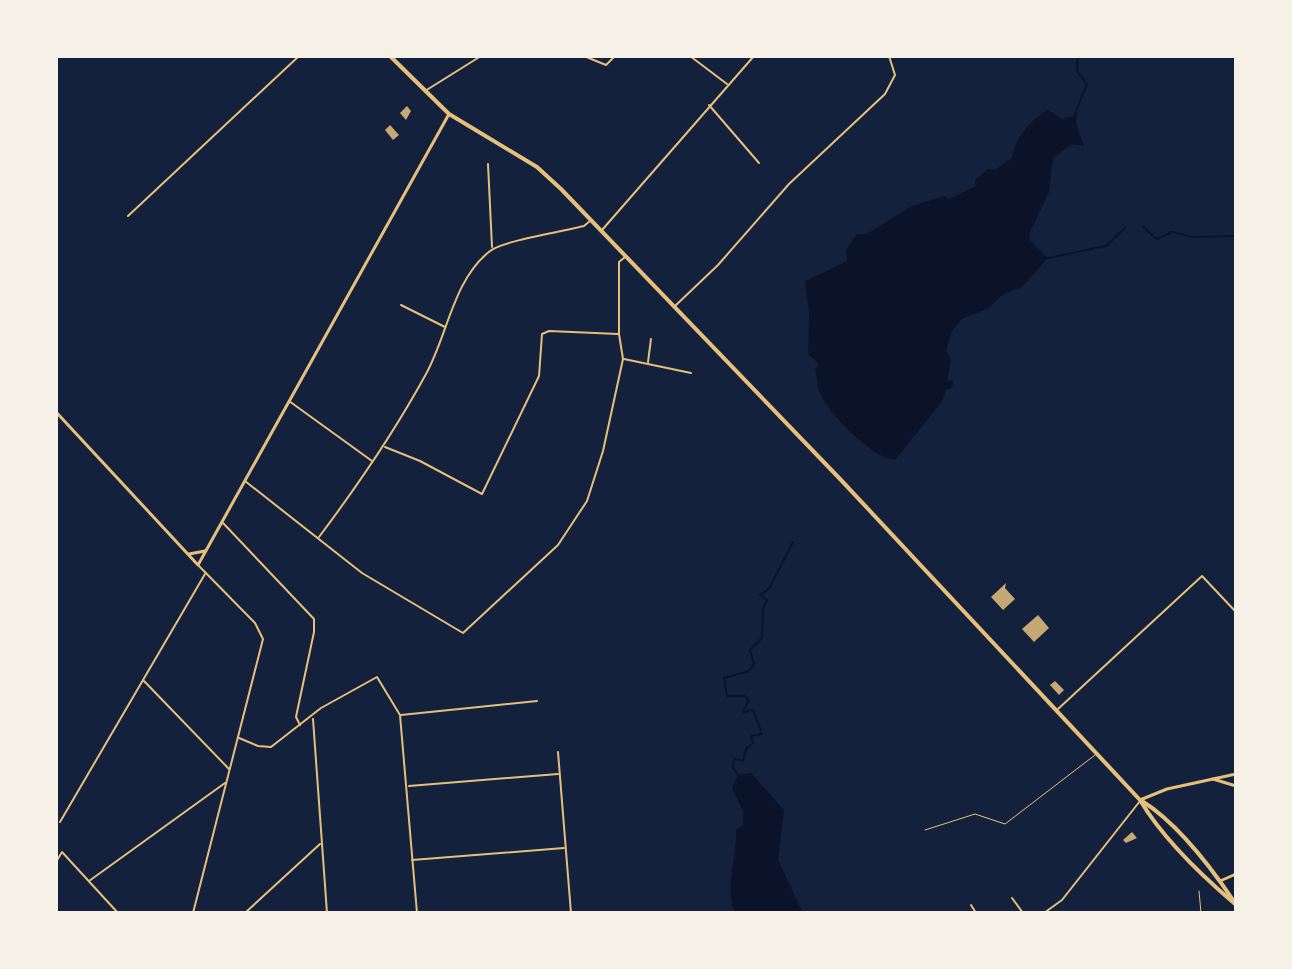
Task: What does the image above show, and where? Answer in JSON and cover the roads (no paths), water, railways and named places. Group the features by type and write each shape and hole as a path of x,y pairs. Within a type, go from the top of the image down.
{"main road":[{"path":"390,56 449,114 537,167 591,220 1057,710 1140,800 1150,816 1210,883 1236,905"},
{"path":"1140,800 1156,810 1220,881 1236,905"},
{"path":"1210,883 1220,881"}],"street":[{"path":"128,216 299,56"},
{"path":"424,92 481,56"},
{"path":"584,56 606,65 615,56"},
{"path":"690,56 729,85"},
{"path":"601,231 754,56"},
{"path":"674,307 718,265 789,184 885,94 895,75 889,56"},
{"path":"709,104 759,163"},
{"path":"198,565 449,114"},
{"path":"488,164 492,249"},
{"path":"318,538 384,447 428,371 467,277 492,249 584,226 591,220"},
{"path":"245,481 362,573 455,631 463,633 470,629 558,545 587,501 603,451 623,359 619,334 619,262 625,256"},
{"path":"401,305 446,328"},
{"path":"384,447 420,461 482,494 539,376 542,334 549,331 619,334"},
{"path":"647,363 651,339"},
{"path":"623,359 691,373"},
{"path":"289,401 373,461"},
{"path":"56,412 263,634 261,655 193,913"},
{"path":"222,522 314,619 296,717 301,726"},
{"path":"188,554 208,548"},
{"path":"60,822 206,573"},
{"path":"1057,710 1202,576 1236,612"},
{"path":"239,738 266,749 301,726 321,708 377,677 400,715 417,913"},
{"path":"142,680 230,769"},
{"path":"400,715 537,701"},
{"path":"313,717 327,913"},
{"path":"558,752 571,913"},
{"path":"407,786 560,774"},
{"path":"1044,913 1062,900 1133,814 1140,800 1236,774"},
{"path":"1210,779 1236,786"},
{"path":"89,881 227,782"},
{"path":"245,913 320,844"},
{"path":"412,860 565,848"},
{"path":"56,862 62,852 118,913"},
{"path":"1220,881 1236,874"},
{"path":"1012,898 1023,913"},
{"path":"971,905 976,913"}],"lane":[{"path":"925,830 975,814 1005,824 1097,753"},
{"path":"1199,891 1201,913"}],"water":[{"path":"1078,107 1076,123 1084,146 1072,144 1053,158 1049,192 1029,234 1030,240 1048,258 1023,286 1001,296 989,308 962,319 952,331 946,351 951,360 947,380 953,381 952,388 946,390 941,403 895,460 875,452 843,424 820,392 815,370 819,364 808,354 809,313 805,281 847,261 846,250 857,234 867,234 912,206 945,196 949,199 976,186 975,180 988,169 995,170 1012,158 1020,136 1048,110 1062,119 1073,116"},
{"path":"751,773 784,810 778,860 803,913 735,913 731,883 736,830 743,825 743,811 732,788 738,775"}],"waterway":[{"path":"1077,109 1087,84 1077,71 1078,56"},
{"path":"1048,258 1106,246 1126,227"},
{"path":"1143,227 1157,239 1172,232 1193,237 1236,236"},
{"path":"739,777 733,767 734,759 743,761 746,749 753,743 751,736 762,734 753,710 743,712 749,700 745,696 727,696 724,678 749,671 754,664 750,650 762,638 763,609 767,600 760,595 769,589 793,542"}]}
